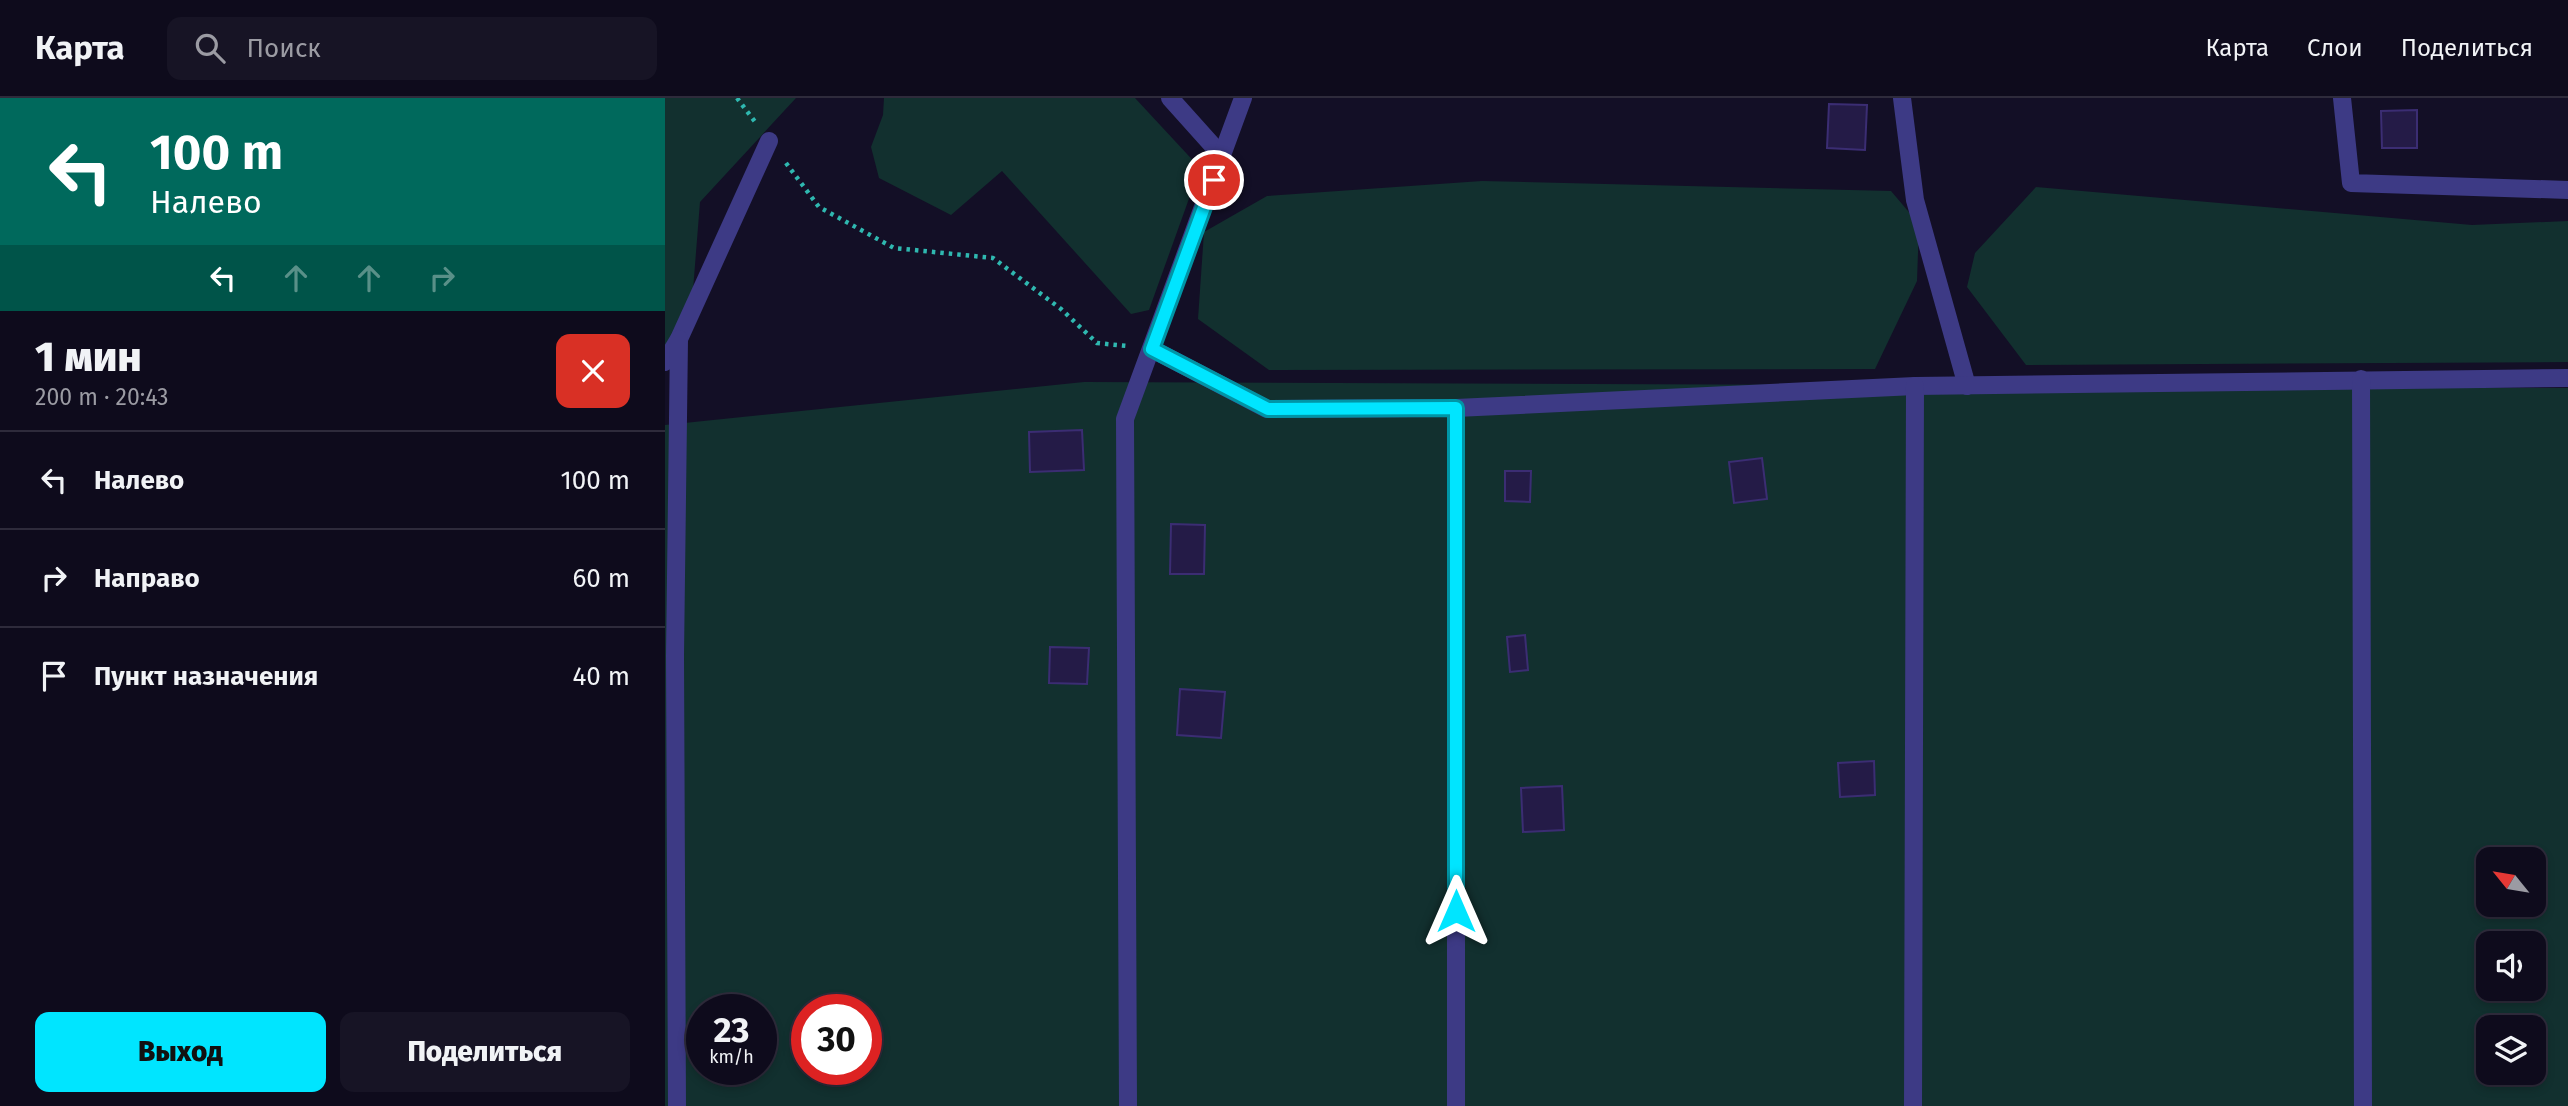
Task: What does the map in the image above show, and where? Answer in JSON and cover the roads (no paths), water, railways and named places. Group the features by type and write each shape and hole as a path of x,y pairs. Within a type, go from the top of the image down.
{"street":[{"path":"1170,98 1222,156"},
{"path":"1128,1106 1125,419 1243,98"},
{"path":"1902,98 1915,200 1967,386"},
{"path":"2343,98 2351,183 2568,190"},
{"path":"665,362 679,339 769,141"},
{"path":"677,1106 675,656 679,339"},
{"path":"1152,349 1268,409 1456,408 1915,386 2568,378"},
{"path":"2361,379 2363,1106"},
{"path":"1913,1106 1915,386"},
{"path":"1456,408 1456,1106"}]}
